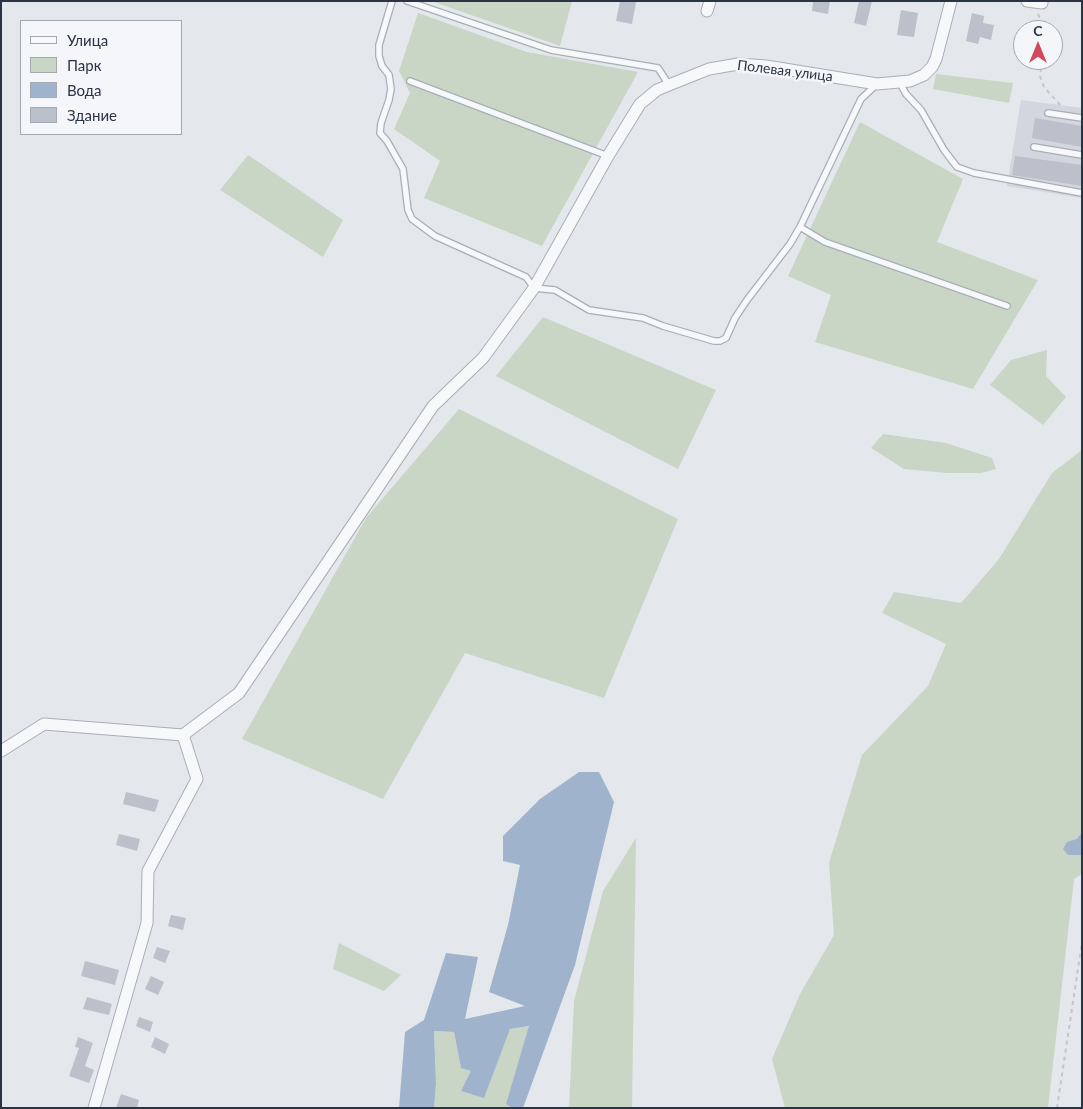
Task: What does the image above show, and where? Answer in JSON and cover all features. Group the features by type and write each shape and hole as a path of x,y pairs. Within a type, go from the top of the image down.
{"street":[{"name":"Полевая улица","path":"184,735 239,693 433,406 483,358 534,288 608,156 640,104 657,90 708,69 738,64 766,66 876,84 910,81 924,74 932,67 936,59 951,1"},
{"path":"1,751 44,724 184,735 197,779 148,871 146,923 94,1108"}],"lane":[{"path":"392,1 379,45 379,56 382,66 389,74 391,89 380,133 387,141 403,169 408,210 412,219 435,236 526,277 534,288 555,290 589,310 643,318 704,340 720,341 726,338 735,318 747,300 775,265 800,228 861,99 876,84"},
{"path":"407,1 551,50 658,68 669,85"},
{"path":"410,81 608,156"},
{"path":"900,83 906,94 921,110 944,150 957,167 974,173 1082,193"},
{"path":"1048,113 1082,118"},
{"path":"1034,147 1082,154"},
{"path":"800,228 825,242 1007,306"}],"path":[{"path":"1033,2 1041,20"},
{"path":"1041,70 1040,76 1044,87 1061,104 1067,115"},
{"path":"1057,1108 1082,942"}],"shaded area":[{"path":"1021,100 1082,108 1082,198 1007,186"}],"green space":[{"path":"431,1 572,1 560,46"},
{"path":"418,13 527,52 638,72 542,246 424,198 440,161 394,129 410,93 399,71"},
{"path":"936,74 1013,83 1009,103 933,89"},
{"path":"860,122 963,179 937,242 1038,280 973,389 815,342 831,295 788,276"},
{"path":"248,155 343,220 323,257 220,190"},
{"path":"543,317 716,390 678,469 496,376"},
{"path":"1047,350 1046,376 1066,397 1043,425 990,385 1011,360"},
{"path":"459,409 678,519 604,698 465,653 383,799 242,739 366,518"},
{"path":"883,434 946,443 992,458 996,469 981,473 946,473 904,469 871,448"},
{"path":"1082,450 1082,874 1074,879 1048,1108 785,1108 772,1059 800,994 834,935 829,863 862,755 928,686 946,644 882,613 894,592 961,603 999,559 1052,473"},
{"path":"636,838 632,1108 569,1108 574,1001 603,891"},
{"path":"339,943 401,975 384,991 333,969"},
{"path":"530,1026 506,1104 512,1108 434,1108 436,1084 434,1031 454,1032 461,1067 510,1029"}],"water":[{"path":"579,772 599,772 614,802 575,965 523,1108 512,1108 506,1104 529,1026 510,1029 484,1098 461,1091 471,1071 461,1068 454,1032 434,1031 436,1084 434,1108 399,1108 405,1032 424,1020 446,953 478,957 465,1019 525,1006 489,992 508,925 520,865 503,861 503,836 540,799"},
{"path":"1082,832 1082,855 1068,855 1063,849 1067,842 1077,839"}],"building":[{"path":"620,1 636,2 632,24 616,21"},
{"path":"813,1 830,1 828,14 812,11"},
{"path":"859,1 872,1 866,26 854,23"},
{"path":"901,10 918,13 914,37 897,35"},
{"path":"972,13 984,16 983,23 994,25 991,40 980,37 978,44 966,41"},
{"path":"1035,118 1082,126 1082,147 1032,138"},
{"path":"1015,156 1082,165 1082,186 1012,175"},
{"path":"126,792 159,800 155,812 123,804"},
{"path":"119,834 140,839 137,851 116,845"},
{"path":"171,915 186,918 183,930 168,926"},
{"path":"157,947 170,951 165,963 153,958"},
{"path":"85,961 119,970 115,985 81,976"},
{"path":"151,976 164,982 158,995 145,989"},
{"path":"87,997 112,1004 109,1015 83,1009"},
{"path":"139,1017 153,1022 150,1032 136,1026"},
{"path":"78,1037 93,1043 85,1066 94,1070 89,1083 69,1076 79,1048 75,1047"},
{"path":"155,1037 169,1044 165,1054 151,1047"},
{"path":"121,1094 139,1100 137,1108 116,1108"}]}
